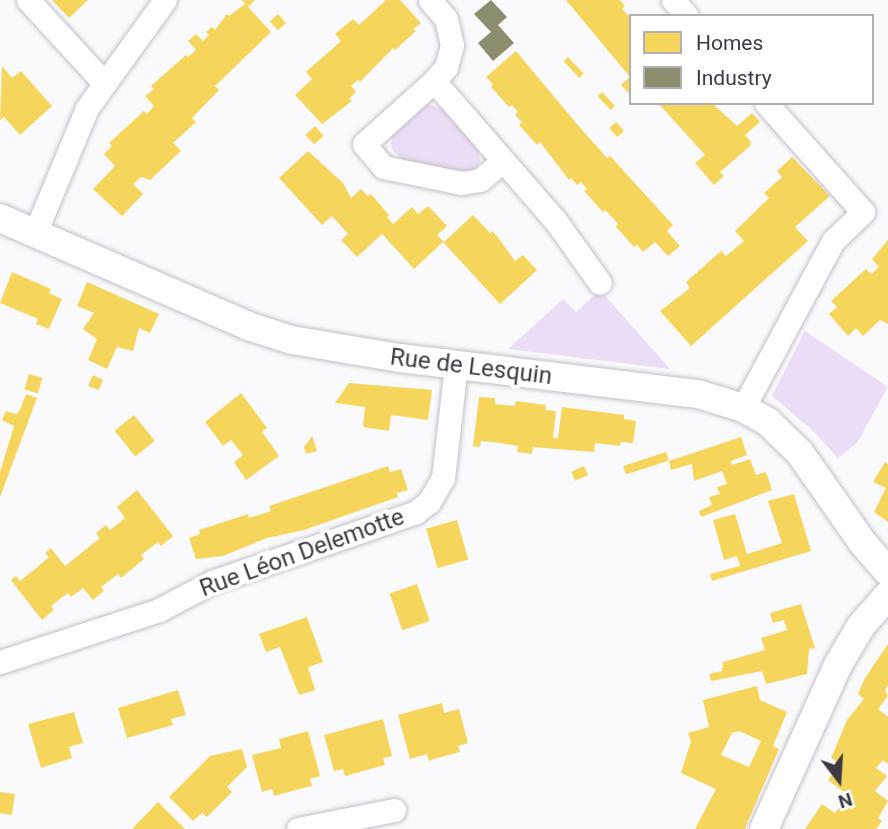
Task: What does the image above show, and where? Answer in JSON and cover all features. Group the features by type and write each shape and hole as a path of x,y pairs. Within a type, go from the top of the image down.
{"street":[{"path":"28,0 104,83"},
{"path":"35,233 78,125 104,83 165,0"},
{"path":"430,0 446,19 452,45 446,67 364,144 383,167 461,183 480,180 503,161"},
{"path":"673,0 685,14"},
{"path":"433,81 555,219 600,283"},
{"path":"743,408 834,242 863,212 768,105"},
{"name":"Rue de Lesquin","path":"0,218 271,334 332,348 698,394 743,408 768,422 800,453 862,542 888,572"},
{"name":"Rue Léon Delemotte","path":"0,662 159,610 212,582 416,512 429,502 443,478 456,365"},
{"path":"764,829 838,666 860,626 888,595"},
{"path":"298,829 394,810"}],"shaded area":[{"path":"427,104 446,110 479,149 480,162 471,172 407,162 395,153 391,146 393,131"},
{"path":"600,290 670,369 508,349 563,299 576,312"},
{"path":"805,331 888,387 857,443 838,458 812,430 772,396"}],"building: Homes":[{"path":"52,0 88,0 69,18"},
{"path":"242,0 255,0 248,7 271,32 215,86 219,90 192,118 196,122 173,143 181,151 150,180 141,177 133,184 143,194 122,216 93,189 115,166 104,154 112,146 109,143 144,111 147,114 154,106 145,96 154,89 151,86 186,55 188,57 196,50 188,41 196,34 203,41 209,35 206,32 212,27 215,30 227,14 229,16 245,4"},
{"path":"386,0 400,0 421,23 413,29 416,31 395,50 393,48 360,82 358,80 351,86 356,92 349,99 352,101 322,124 295,95 312,79 306,72 341,41 335,34 353,19 359,25"},
{"path":"566,0 620,0 625,6 622,9 629,16 629,76"},
{"path":"278,14 286,23 278,30 270,21"},
{"path":"516,51 607,158 610,156 673,225 667,231 680,246 668,256 655,242 643,252 637,245 634,247 616,227 618,224 612,217 605,210 603,212 584,191 587,189 581,182 577,185 571,178 569,180 540,142 537,145 519,125 522,122 515,115 518,112 512,105 509,107 491,87 493,84 486,77"},
{"path":"568,57 584,74 579,78 564,61"},
{"path":"2,66 12,78 21,71 52,106 20,135 4,117 0,120"},
{"path":"629,78 629,93 621,85"},
{"path":"602,92 615,106 611,110 598,96"},
{"path":"660,105 714,105 737,126 752,113 760,122 745,135 751,142 750,146 720,172 724,176 714,185 695,163 705,155"},
{"path":"616,122 624,131 617,137 609,128"},
{"path":"315,126 324,136 314,144 305,135"},
{"path":"308,151 343,183 351,198 361,189 368,196 371,194 393,224 412,207 418,214 428,206 447,226 437,235 444,242 473,215 490,233 492,231 497,236 515,261 523,255 537,270 500,304 443,242 414,269 382,234 357,257 341,240 348,234 332,216 322,225 279,178"},
{"path":"792,157 830,196 795,227 808,241 691,346 660,311 690,288 686,282 721,251 726,256 744,241 735,231 769,198 764,193 782,177 777,171"},
{"path":"888,240 888,324 880,320 863,336 856,328 848,336 829,314 837,307 831,301 866,269 871,274 879,267 872,259"},
{"path":"12,272 51,289 49,293 62,299 49,329 36,324 38,319 0,303"},
{"path":"87,282 159,314 150,333 139,328 133,351 117,347 107,369 88,360 97,339 83,329 94,313 77,306"},
{"path":"29,374 42,378 38,393 24,389"},
{"path":"93,375 103,380 99,390 88,386"},
{"path":"349,383 432,390 428,420 391,415 389,431 363,427 365,407 335,403"},
{"path":"241,393 267,428 262,432 279,456 246,480 234,462 243,455 231,440 223,446 205,422"},
{"path":"26,394 37,398 0,497 0,472 14,426 2,420 6,411 16,414 20,410"},
{"path":"479,397 495,398 495,404 515,406 516,401 546,405 545,410 556,411 553,438 558,438 562,407 624,415 624,419 636,421 633,443 621,442 620,446 595,443 594,452 533,447 532,454 517,452 518,446 500,443 481,441 480,447 473,446"},
{"path":"134,415 155,441 135,456 115,431"},
{"path":"312,436 317,451 306,454 304,447"},
{"path":"741,437 747,455 731,461 732,465 750,459 756,475 766,472 772,490 701,517 699,511 712,505 709,497 720,494 717,487 727,484 722,471 694,481 692,464 671,470 669,461"},
{"path":"666,452 669,461 626,474 623,466"},
{"path":"885,462 888,464 888,522 874,512 886,488 873,482"},
{"path":"388,466 390,472 401,469 408,490 397,493 398,497 304,530 267,538 223,556 196,559 189,538 200,534 199,530 248,514 249,518 271,511 269,506"},
{"path":"584,466 588,475 575,481 571,472"},
{"path":"137,490 173,536 161,546 158,542 141,555 144,559 121,578 118,574 101,587 104,591 93,600 83,588 71,597 68,593 51,606 54,610 42,620 11,580 16,576 20,581 35,569 49,557 45,553 51,548 65,566 100,538 96,533 106,525 110,530 125,518 117,507"},
{"path":"794,494 811,551 712,581 710,574 740,566 737,556 724,560 713,520 735,514 747,554 782,543 768,501"},
{"path":"457,520 468,559 438,568 426,529"},
{"path":"417,584 430,621 402,630 390,593"},
{"path":"801,604 815,648 809,649 807,674 766,684 762,671 711,681 709,674 722,671 723,662 765,650 761,638 787,630 784,620 773,623 770,613"},
{"path":"307,617 323,662 308,667 315,690 299,695 280,647 266,652 259,634"},
{"path":"888,644 888,686 885,690 888,696 878,709 888,717 888,764 883,760 876,768 887,776 875,791 888,801 878,818 882,821 876,829 805,829 822,804 835,813 848,795 828,780 840,764 831,758 847,720 864,699 858,694 865,678"},
{"path":"757,686 760,700 787,712 773,746 779,749 745,829 695,829 716,789 681,773 691,741 688,733 709,727 703,700","holes":["739,731 761,741 749,767 721,755 732,733"]},
{"path":"178,690 186,715 171,719 173,725 127,738 118,708"},
{"path":"442,703 444,713 459,709 468,743 458,746 460,752 429,761 427,754 410,759 398,715"},
{"path":"74,712 83,743 69,747 72,758 41,768 28,724"},
{"path":"383,719 392,756 383,758 385,765 345,776 343,769 334,771 324,735"},
{"path":"308,731 320,776 310,779 312,786 274,796 272,789 262,792 252,755 281,748 279,739"},
{"path":"242,749 247,767 227,787 232,792 207,817 202,813 193,821 169,797 210,756"},
{"path":"0,792 15,794 12,815 0,813"},
{"path":"158,802 185,829 132,829"}],"building: Industry":[{"path":"491,0 507,17 498,25 514,43 493,61 478,43 491,32 474,14"}]}
